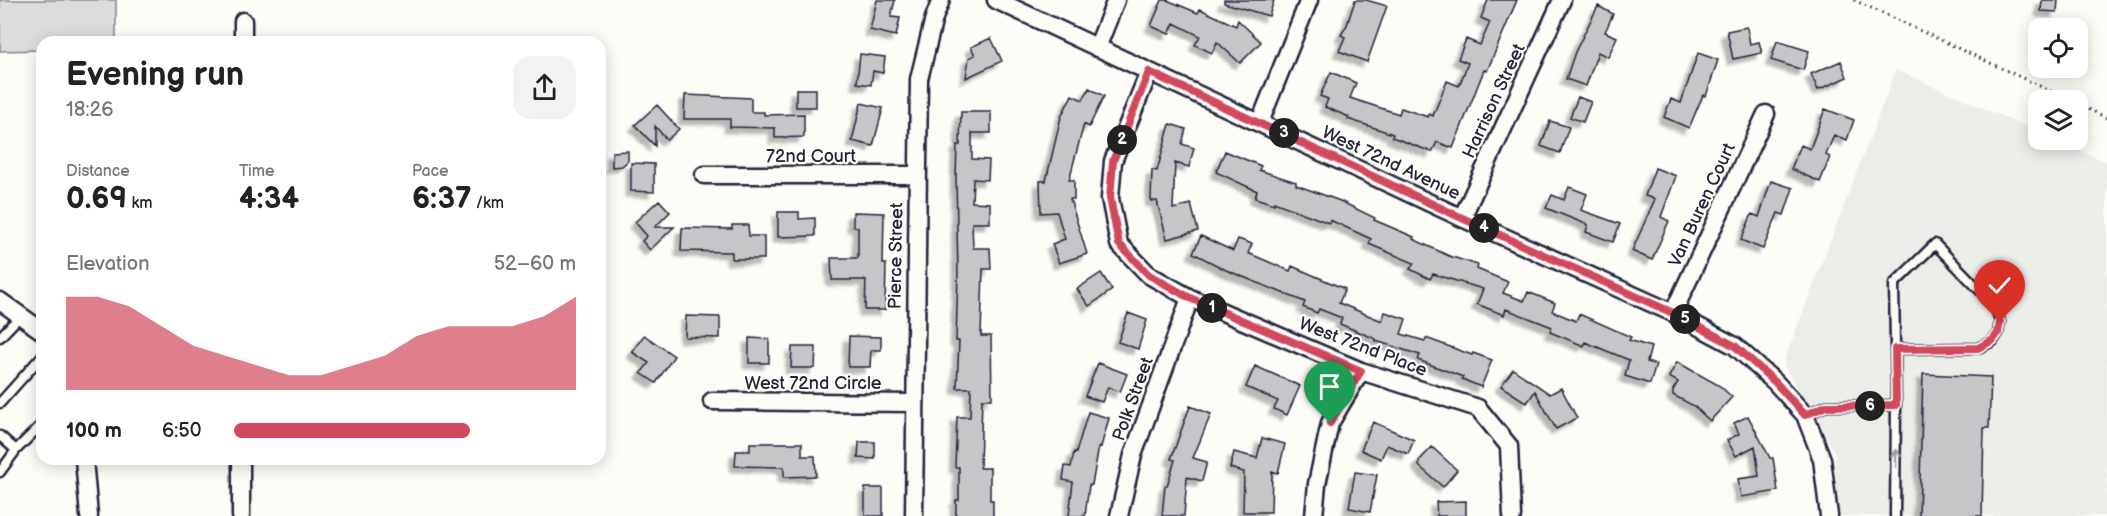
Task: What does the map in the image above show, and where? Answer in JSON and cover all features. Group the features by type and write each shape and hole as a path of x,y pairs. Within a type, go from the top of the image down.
{"street":[{"name":"Pierce Street","path":"914,516 919,79 934,18 941,0"},
{"name":"West 72nd Avenue","path":"996,0 1462,218 1673,313 1735,346 1775,382 1805,415 1822,459 1829,516"},
{"path":"1097,48 1116,0"},
{"path":"1260,122 1310,0"},
{"name":"Harrison Street","path":"1462,218 1562,0"},
{"path":"243,21 243,36"},
{"name":"West 72nd Place","path":"1149,72 1113,161 1110,198 1119,244 1149,275 1190,298 1361,371 1478,408 1509,446 1512,516"},
{"name":"Van Buren Court","path":"1673,313 1766,114"},
{"name":"72nd Court","path":"704,175 917,175"},
{"name":"Polk Street","path":"1119,516 1133,455 1190,298"},
{"path":"0,301 36,327"},
{"path":"1314,516 1317,484 1330,423 1361,371"},
{"name":"West 72nd Circle","path":"712,401 914,403"},
{"path":"85,465 89,516"},
{"path":"241,465 241,516"}],"lane":[{"path":"1895,349 1978,348 1993,340 1998,333 2000,322 1996,307 1935,244 1894,284 1895,516"},
{"path":"0,337 21,315"},
{"path":"0,403 36,363"},
{"path":"1805,415 1826,406 1896,405"},
{"path":"0,472 16,450 36,430"},
{"path":"0,436 16,450"}],"path":[{"path":"1854,0 2048,90"},
{"path":"2088,109 2107,118"}],"shaded area":[{"path":"0,0 116,0 116,36 36,36 36,50 0,51"},
{"path":"1896,70 2028,128 2028,150 2079,150 2107,162 2107,516 1833,516 1835,453 1783,364"}],"building":[{"path":"877,0 895,0 891,17 900,18 896,36 870,30"},
{"path":"1162,0 1198,13 1200,9 1236,26 1238,20 1261,42 1240,63 1217,42 1212,53 1195,45 1200,36 1174,23 1169,34 1151,26"},
{"path":"1224,0 1274,0 1269,16 1224,3"},
{"path":"1355,0 1366,0 1387,6 1367,62 1339,51 1345,37 1341,35 1347,25"},
{"path":"1488,0 1517,0 1487,71 1484,70 1453,148 1437,142 1432,152 1392,137 1393,134 1348,119 1349,117 1325,107 1328,99 1320,96 1331,72 1356,83 1350,98 1399,114 1401,108 1428,117 1429,114 1433,116 1447,81 1459,86 1468,63 1458,59 1466,39 1480,45 1490,22 1481,18"},
{"path":"2042,0 2058,0 2057,12 2041,11"},
{"path":"1598,6 1613,14 1605,32 1617,37 1608,57 1598,52 1586,86 1566,79 1575,52"},
{"path":"1747,27 1750,44 1759,42 1762,53 1733,59 1727,31"},
{"path":"991,38 1002,61 966,78 969,58 975,55 971,47"},
{"path":"1777,41 1809,51 1803,70 1771,60"},
{"path":"1698,53 1718,60 1706,96 1703,95 1689,128 1664,117 1671,99 1681,103"},
{"path":"860,54 885,57 883,73 873,71 871,85 857,83"},
{"path":"1841,61 1847,77 1818,90 1811,74"},
{"path":"1089,88 1104,96 1089,127 1084,124 1069,180 1074,180 1074,199 1070,199 1087,254 1059,263 1052,244 1065,239 1057,212 1041,213 1040,181 1046,181 1061,117 1072,95 1083,100"},
{"path":"796,89 816,89 816,107 796,107"},
{"path":"685,95 751,98 751,112 764,112 764,115 804,114 804,137 775,138 775,128 730,127 730,119 684,119"},
{"path":"1578,97 1591,102 1583,122 1570,117"},
{"path":"861,103 883,108 873,146 852,141"},
{"path":"657,105 679,129 667,140 655,126 655,146 635,125"},
{"path":"1825,109 1854,120 1847,140 1834,135 1826,155 1830,157 1820,182 1791,169 1801,145 1810,149"},
{"path":"961,112 991,112 991,133 972,133 972,159 989,160 988,180 973,179 972,202 990,203 990,223 972,223 973,248 990,248 991,269 983,269 981,336 991,336 992,399 982,399 980,468 990,468 990,500 993,500 993,516 956,516 956,500 959,500 959,467 955,467 957,417 970,417 971,388 957,388 959,341 956,341 958,273 956,179"},
{"path":"1550,121 1569,127 1560,153 1541,146"},
{"path":"1170,124 1186,129 1182,144 1194,148 1189,167 1175,163 1173,209 1191,204 1198,231 1167,239 1157,201 1151,201 1152,170 1157,171"},
{"path":"628,151 628,161 622,166 612,167 612,152"},
{"path":"1225,151 1261,166 1259,170 1296,182 1296,185 1340,201 1449,256 1478,265 1477,269 1508,282 1503,293 1524,301 1528,292 1555,303 1552,311 1576,321 1579,314 1631,337 1629,340 1651,347 1647,362 1656,365 1650,384 1625,376 1629,360 1585,342 1584,346 1550,332 1552,327 1506,309 1504,315 1477,304 1483,289 1433,274 1430,279 1410,269 1414,263 1369,244 1371,239 1330,220 1329,223 1274,202 1274,204 1255,198 1257,191 1216,172"},
{"path":"631,163 654,164 654,192 631,191"},
{"path":"1655,168 1676,176 1661,217 1669,221 1652,260 1632,251 1655,199 1645,196"},
{"path":"1771,181 1793,188 1784,215 1778,213 1763,249 1741,240 1752,214 1759,217"},
{"path":"1569,187 1587,194 1581,210 1620,224 1613,242 1586,232 1588,225 1546,208 1552,195 1564,200"},
{"path":"659,200 670,212 655,227 674,227 650,250 642,241 647,236 635,222"},
{"path":"778,212 799,212 799,219 815,218 815,236 778,237"},
{"path":"853,212 884,213 885,310 865,310 866,280 832,280 831,258 858,258 858,227 853,226"},
{"path":"732,225 748,225 749,236 764,236 764,259 732,259 732,252 681,251 682,228 732,229"},
{"path":"1201,236 1233,251 1238,239 1252,244 1248,253 1290,271 1292,266 1345,289 1339,303 1382,321 1385,312 1406,319 1401,334 1425,341 1426,338 1492,360 1481,387 1462,379 1463,377 1418,360 1420,355 1376,341 1376,339 1340,324 1342,318 1319,309 1317,313 1303,307 1305,302 1226,270 1193,253"},
{"path":"1101,273 1112,290 1089,306 1077,289"},
{"path":"1128,313 1147,320 1138,349 1118,342"},
{"path":"686,316 720,317 720,338 685,337"},
{"path":"644,335 674,356 656,383 641,373 649,363 632,352"},
{"path":"849,336 881,337 881,350 871,350 870,367 848,367"},
{"path":"749,338 769,339 769,363 749,363"},
{"path":"792,347 816,347 815,368 791,368"},
{"path":"1677,362 1720,386 1732,397 1710,421 1694,406 1673,395 1678,382 1669,377"},
{"path":"1098,363 1127,374 1120,392 1108,387 1102,402 1085,396"},
{"path":"1255,366 1300,386 1287,415 1274,409 1278,401 1246,387"},
{"path":"1513,369 1550,394 1561,388 1577,418 1556,429 1535,391 1527,403 1501,386"},
{"path":"1923,374 1991,377 1989,428 1984,428 1982,516 1919,516"},
{"path":"1190,406 1211,414 1193,458 1207,462 1202,481 1187,477 1184,516 1162,516 1165,486 1167,486 1175,460 1171,459"},
{"path":"1088,412 1109,418 1101,447 1099,446 1092,485 1089,485 1085,516 1069,516 1073,482 1063,480 1065,466 1071,467"},
{"path":"1748,416 1770,458 1773,458 1778,491 1741,497 1738,479 1759,476 1755,446 1736,456 1727,440 1739,434 1734,423"},
{"path":"1373,422 1414,440 1408,454 1387,445 1381,459 1361,450"},
{"path":"1262,438 1285,444 1278,473 1272,472 1271,512 1243,512 1244,472 1230,468 1234,452 1257,458"},
{"path":"859,442 875,442 875,459 858,458"},
{"path":"750,443 802,443 802,456 815,456 816,476 784,477 784,467 735,466 736,451 750,451"},
{"path":"1432,447 1457,470 1443,487 1419,466 1419,461"},
{"path":"1355,472 1377,475 1370,512 1349,508"},
{"path":"865,488 883,488 883,516 865,516"},
{"path":"1466,501 1466,516 1437,516 1436,502"}],"route":[{"path":"1330,423 1361,371 1190,298 1149,275 1119,244 1110,198 1113,161 1149,72 1462,218 1673,313 1735,346 1775,382 1805,415 1826,406 1896,405 1895,349 1978,348 1993,340 1998,333 2000,322"}]}
